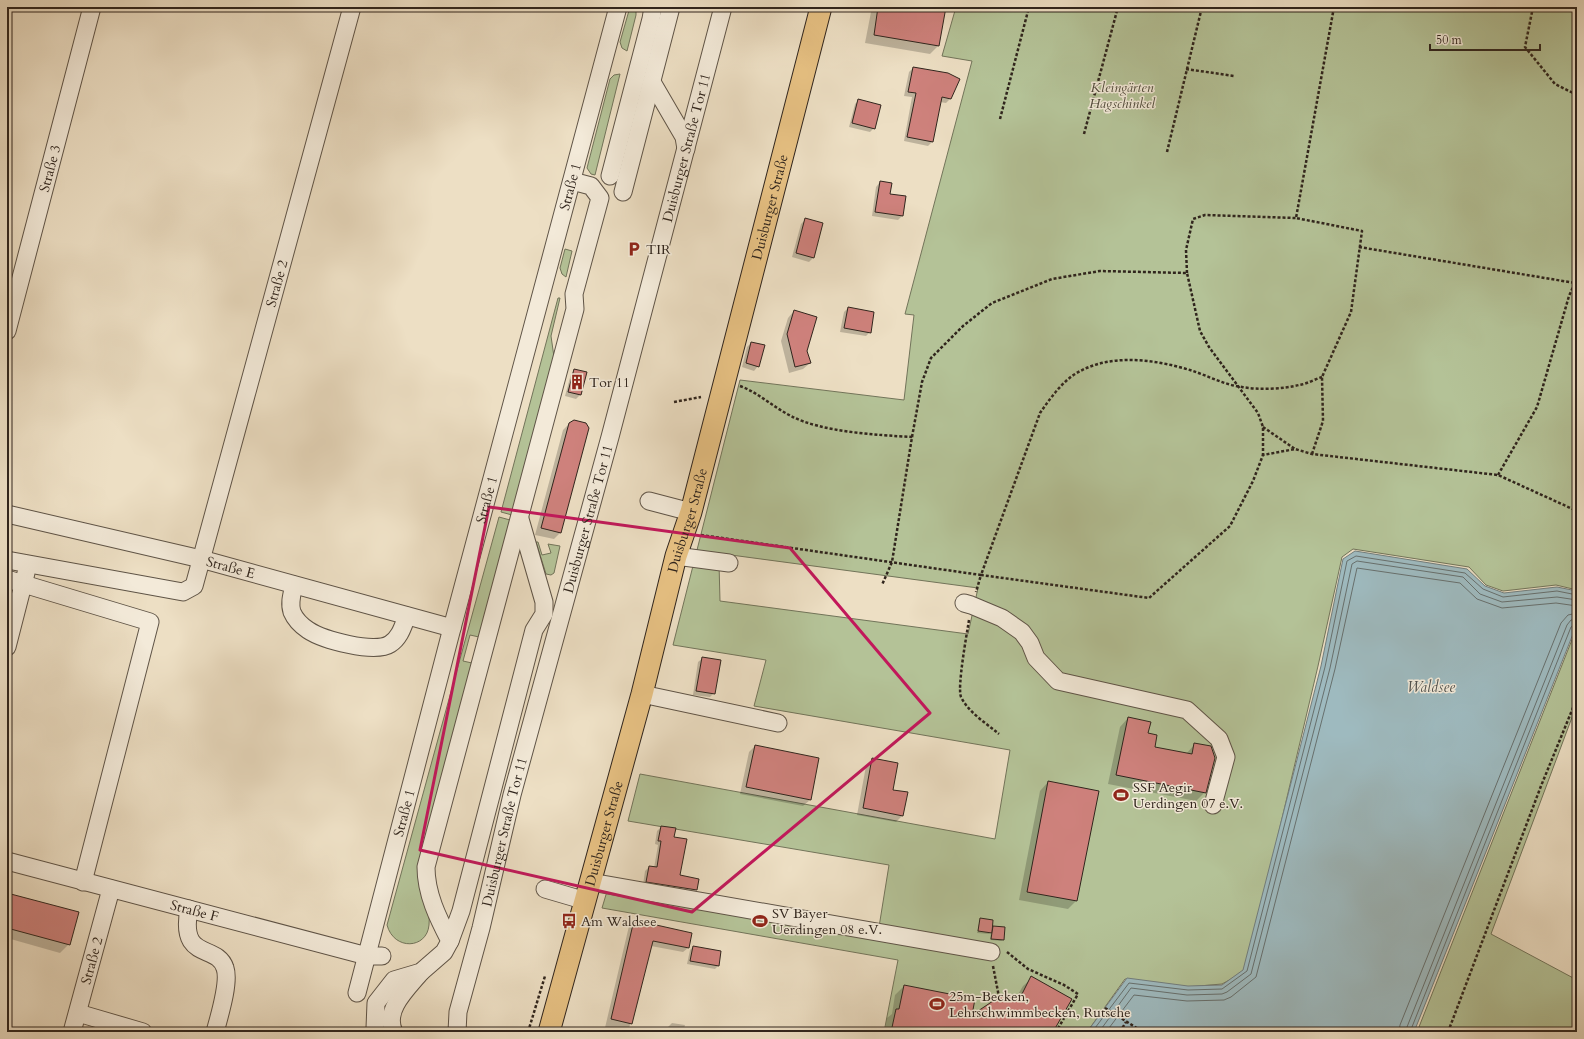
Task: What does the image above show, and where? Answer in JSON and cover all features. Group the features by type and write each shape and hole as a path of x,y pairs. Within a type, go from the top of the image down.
{"main road":[{"name":"Duisburger Straße","path":"549,1032 589,892 642,694 676,556 691,512 821,7"}],"lane":[{"name":"Straße 3","path":"7,331 92,7"},
{"name":"Straße 2","path":"7,560 183,592 194,586 352,7"},
{"name":"Straße 1","path":"357,993 374,956 452,628 618,7"},
{"path":"610,176 653,7"},
{"path":"622,192 671,7"},
{"name":"Duisburger Straße Tor 11","path":"457,1032 458,1012 481,928 512,795 723,7"},
{"path":"652,82 684,137 686,149"},
{"path":"450,941 436,914 426,880 426,867 575,309 574,294 600,198 591,186 572,181"},
{"path":"649,501 691,512"},
{"name":"Straße E","path":"7,514 201,559 452,628"},
{"path":"394,1032 392,1028 392,1012 398,1000 421,972 444,952 450,941 461,911 534,630 544,614 544,602 520,519"},
{"path":"676,556 729,564"},
{"path":"7,647 24,583 27,564"},
{"path":"7,579 150,622 83,882"},
{"path":"294,585 290,605 292,613 303,627 309,631 328,638 357,646 374,649 390,644 402,630 407,616"},
{"path":"968,604 1002,618 1022,632 1030,642 1036,658 1058,681 1187,710 1219,739 1226,757 1213,805"},
{"path":"642,694 778,724"},
{"name":"Straße F","path":"7,861 83,882 374,956"},
{"name":"Straße 2","path":"72,1032 111,889"},
{"path":"544,889 589,892 991,952"},
{"path":"189,909 186,924 188,935 194,944 201,950 219,959 225,967 227,978 215,1032"},
{"path":"376,1032 376,1003 394,980 421,972"},
{"path":"78,1013 143,1032"}],"path":[{"path":"1000,119 1029,7"},
{"path":"1084,134 1118,7"},
{"path":"1167,152 1202,7"},
{"path":"1296,218 1334,7"},
{"path":"1532,7 1525,47 1555,84 1577,95"},
{"path":"1186,69 1234,76"},
{"path":"697,534 795,550 1149,598 1230,526 1253,481 1263,455 1263,427 1258,413 1209,347 1200,330 1187,273 1186,250 1193,219 1204,215 1296,218 1362,231 1351,312 1322,377 1323,421 1312,454"},
{"path":"1359,247 1575,283"},
{"path":"882,585 892,562 922,382 931,358 963,326 992,303 1052,279 1100,271 1187,273"},
{"path":"1498,475 1537,407 1569,296 1577,278"},
{"path":"999,734 971,711 960,696 968,604 981,575 1040,413 1052,396 1072,376 1094,365 1111,361 1142,360 1191,370 1240,387 1257,388 1299,385 1322,377"},
{"path":"736,384 752,391 791,416 810,424 883,436 912,437"},
{"path":"674,402 701,397"},
{"path":"1263,427 1295,450"},
{"path":"1263,455 1295,450 1312,454 1498,475 1577,511"},
{"path":"1448,1032 1541,786 1577,698"},
{"path":"1000,997 991,952 1001,947 1028,970 1064,985 1078,994 1056,1032"},
{"path":"1105,1008 1143,1032"},
{"path":"1120,1032 1126,1022"}],"highlighted area":[{"path":"489,507 790,548 930,713 692,912 420,850"}],"green space":[{"path":"630,7 636,7 636,15 627,51 622,48 620,42"},
{"name":"Kleingärten Hagschinkel","path":"956,7 1577,7 1577,590 1556,585 1503,591 1486,585 1469,567 1353,549 1342,557 1318,666 1246,971 1222,984 1187,987 1125,979 1087,1032 884,1032 898,960 602,908 611,878 879,927 889,865 628,821 640,774 995,839 1010,750 754,706 766,660 673,645 740,380 904,400 914,315 905,314 972,61 942,56","holes":["716,553 978,588 968,634 720,601 719,563"]},
{"path":"620,74 595,175 591,174 587,168 610,79 614,75"},
{"path":"565,249 572,251 566,277 562,274 560,268"},
{"path":"558,298 560,298 551,336 554,357 512,515 501,512"},
{"path":"499,517 510,520 479,637 470,635 463,661 472,663 419,864 419,883 429,914 429,925 427,933 423,939 410,944 403,943 396,939 387,925"},
{"path":"536,542 538,542 542,555 551,553 548,544 560,546 554,573 551,575 546,574"},
{"path":"1577,627 1577,704 1491,934 1577,980 1577,1032 1417,1032"}],"water":[{"name":"Waldsee","path":"1355,551 1467,569 1485,586 1504,593 1557,587 1577,591 1577,624 1414,1032 1087,1032 1127,978 1188,986 1222,985 1243,970 1321,666 1343,559"}],"building":[{"path":"878,7 946,7 939,46 874,35"},
{"path":"913,67 948,73 960,79 951,99 942,97 933,142 907,137 916,93 908,92"},
{"path":"858,99 881,105 875,129 852,123"},
{"path":"880,181 892,183 890,194 906,196 903,216 875,212"},
{"path":"805,218 823,223 814,258 796,253"},
{"path":"848,307 874,312 871,333 844,328"},
{"path":"794,310 817,317 807,351 811,363 795,367 787,334"},
{"path":"751,342 765,345 759,367 746,363"},
{"name":"Tor 11","path":"574,369 587,372 581,395 568,392"},
{"name":"Tor 11","path":"574,420 586,423 589,428 561,533 541,528 569,423"},
{"path":"702,657 721,660 715,694 696,691"},
{"path":"1128,717 1151,722 1148,733 1157,735 1155,747 1192,754 1194,743 1211,746 1215,758 1206,793 1116,775"},
{"path":"755,745 819,758 811,800 746,787"},
{"path":"872,758 898,763 893,790 908,792 903,816 863,808"},
{"path":"1048,781 1099,791 1077,901 1027,892"},
{"path":"661,826 676,828 674,837 687,839 680,875 699,879 697,890 646,882 649,866 657,867 661,841 658,841"},
{"path":"7,893 79,912 70,945 7,928"},
{"path":"980,918 993,920 992,933 978,931"},
{"path":"634,920 692,933 689,948 653,941 632,1024 611,1019"},
{"path":"993,926 1005,927 1004,940 991,939"},
{"path":"693,946 721,951 719,966 690,961"},
{"path":"1031,976 1072,999 1053,1032 891,1032 896,1009 899,1009 904,985 975,999 972,1015 999,997 1011,995 1021,996"}],"place":[{"name":"TIR","path":"634,249"},
{"name":"Tor 11","path":"577,382"},
{"name":"SSF Aegir Uerdingen 07 e.V.","path":"1121,795"},
{"name":"Am Waldsee","path":"569,921"},
{"name":"SV Bayer Uerdingen 08 e.V.","path":"760,921"},
{"name":"25m-Becken, Lehrschwimmbecken, Rutsche","path":"937,1004"}]}
